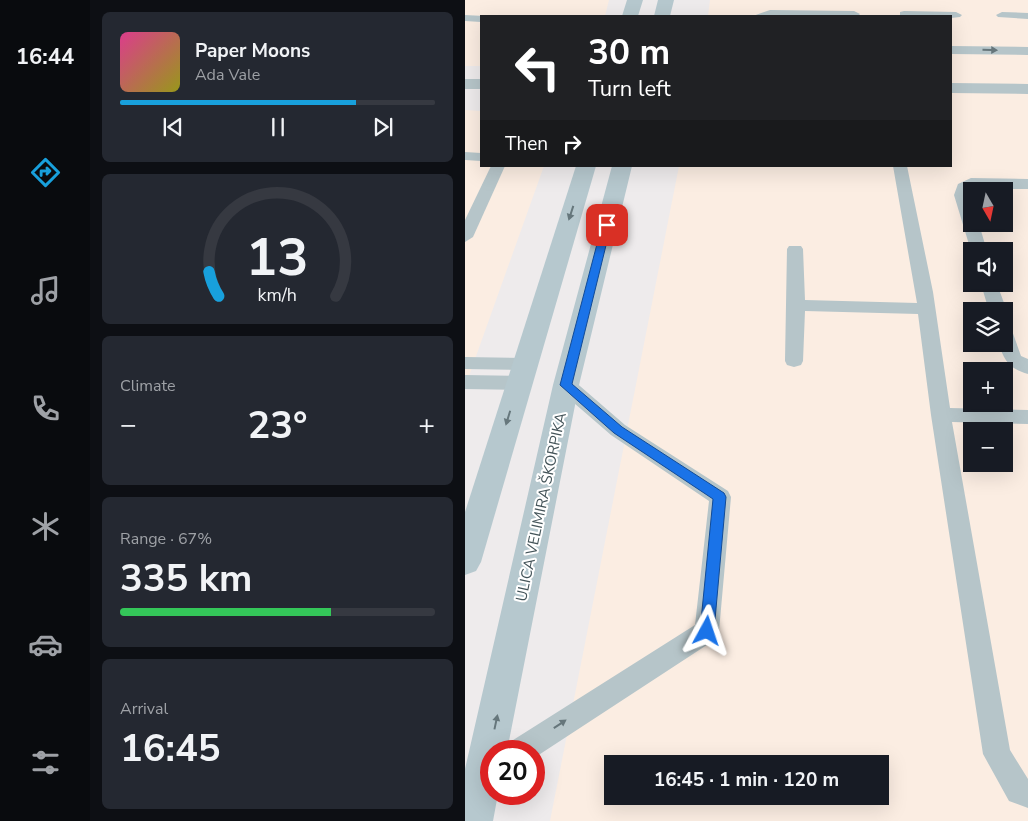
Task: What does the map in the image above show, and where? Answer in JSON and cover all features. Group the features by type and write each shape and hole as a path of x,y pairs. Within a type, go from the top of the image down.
{"main road":[{"path":"630,15 635,0"},
{"path":"662,15 666,0"},
{"path":"465,562 586,167"},
{"name":"ULICA VELIMIRA ŠKORPIKA","path":"495,740 566,385 622,168"},
{"name":"ULICA VELIMIRA ŠKORPIKA","path":"473,821 480,799"}],"street":[{"path":"465,84 480,84"},
{"path":"952,88 1028,89"}],"lane":[{"path":"763,15 770,13 854,14"},
{"path":"904,14 956,15"},
{"path":"1002,15 1028,16"},
{"path":"465,18 480,19"},
{"path":"952,50 1028,51"},
{"path":"465,156 480,157"},
{"path":"465,237 499,167"},
{"path":"901,167 926,309 941,415 997,754 1019,791 1028,794"},
{"path":"976,242 962,195 963,187 971,183 1028,184"},
{"path":"794,361 795,249"},
{"path":"796,305 926,309"},
{"path":"1011,352 1013,359 1028,368"},
{"path":"465,363 522,373"},
{"path":"465,382 522,373"},
{"path":"537,740 707,631 720,497 618,430 566,385"},
{"path":"941,415 1028,418"}],"shaded area":[{"path":"465,0 609,0 605,15 480,15 480,66 465,66"},
{"path":"710,0 1028,0 1028,821 550,821 679,167 952,167 952,15 708,15"},
{"path":"465,110 480,111 480,167 544,167 465,387"}],"route":[{"path":"607,225 566,385 618,430 720,497 707,631"}]}
